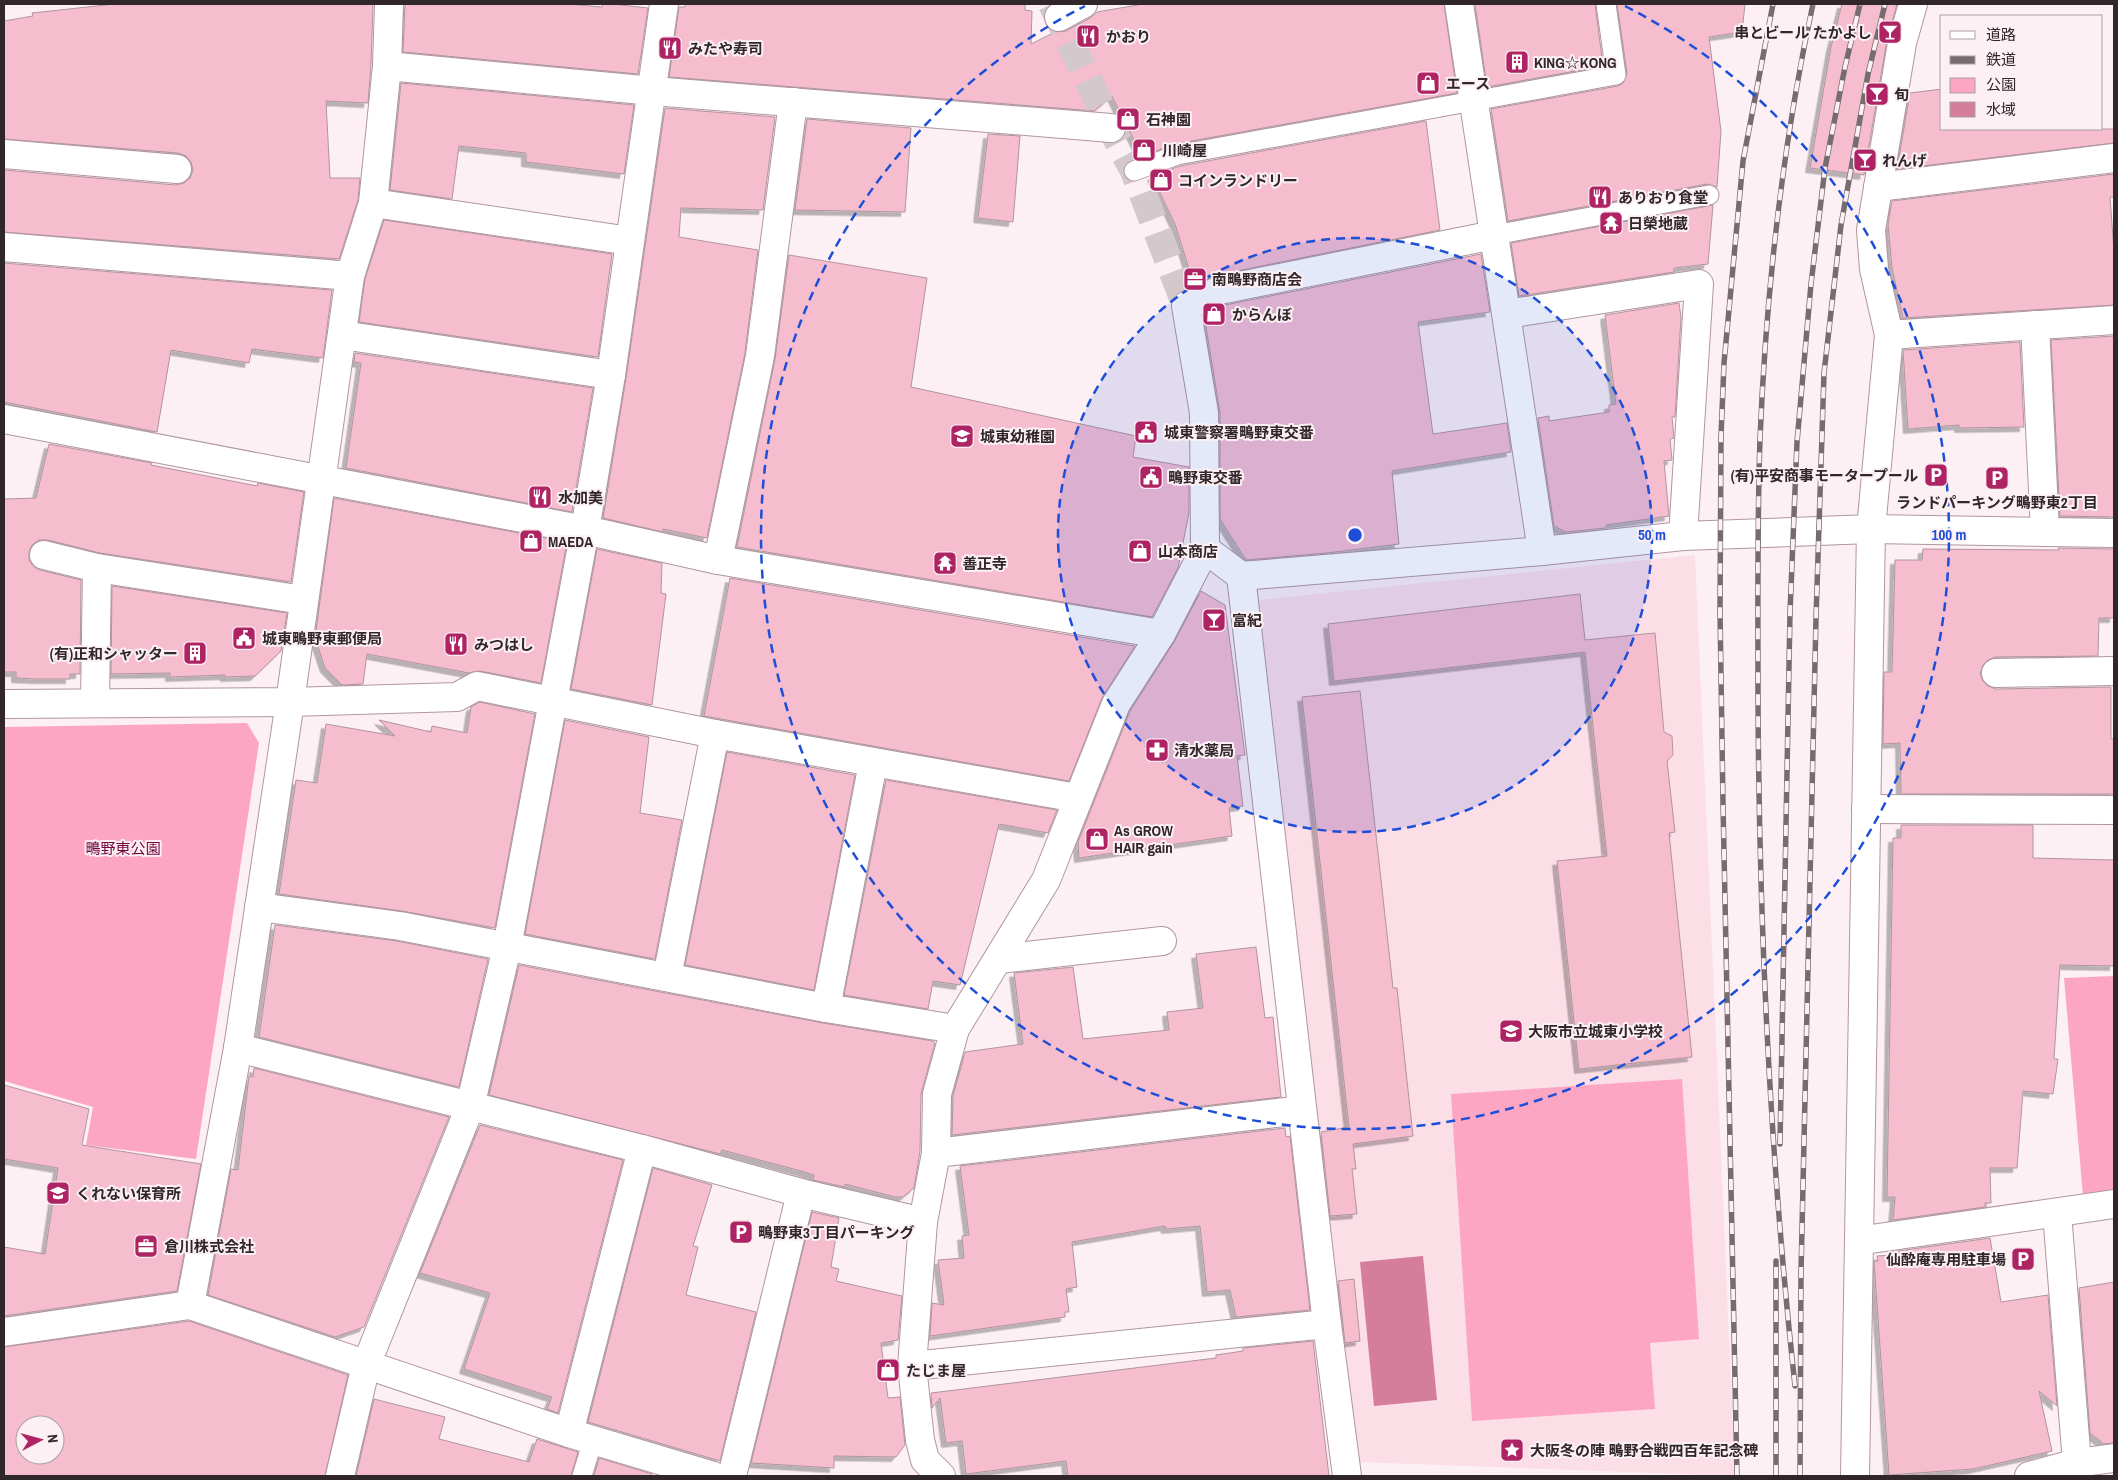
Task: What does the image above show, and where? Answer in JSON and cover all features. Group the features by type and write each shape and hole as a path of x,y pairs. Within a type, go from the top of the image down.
{"street":[{"path":"190,1305 238,1048 290,702 350,276 374,203 387,66 389,4"},
{"path":"340,1476 366,1365 470,1107 507,947 612,375 664,4"},
{"path":"1059,17 1083,4"},
{"path":"1458,4 1542,551"},
{"path":"1855,1476 1872,529 1889,335 1874,268 1870,230 1902,44 1914,4"},
{"path":"387,66 653,91 1111,128"},
{"path":"718,560 760,356 793,102"},
{"path":"4,154 177,170"},
{"path":"1878,187 2114,158"},
{"path":"374,203 630,241"},
{"path":"941,1476 926,1460 920,1440 912,1366 923,1222 936,1153 937,1094 955,1029 1046,880 1116,704 1161,634 1205,550 1204,413 1186,306 1220,290 1494,235"},
{"path":"4,247 350,276"},
{"path":"1507,314 1699,284 1683,536"},
{"path":"1889,335 2114,320"},
{"path":"2035,325 2045,532"},
{"path":"342,336 612,375"},
{"path":"4,419 585,530 718,560 1161,634"},
{"path":"1205,550 1241,576 1542,551 1683,536 1872,529 2114,533"},
{"path":"44,556 97,568 303,600"},
{"path":"95,702 97,568"},
{"path":"1241,576 1326,1324 1347,1476"},
{"path":"1996,673 2114,671"},
{"path":"4,704 290,702 456,697 477,686 715,734 1077,798"},
{"path":"667,977 715,734"},
{"path":"826,1008 873,763"},
{"path":"1866,809 2114,810"},
{"path":"259,906 400,926 826,1008 955,1029"},
{"path":"999,959 1162,941"},
{"path":"238,1048 470,1107 642,1148 801,1193 923,1222"},
{"path":"936,1153 1302,1110"},
{"path":"581,1436 642,1148"},
{"path":"732,1476 801,1193"},
{"path":"1871,1239 2114,1204"},
{"path":"2057,1213 2079,1470"},
{"path":"4,1332 190,1305 581,1436 713,1476"},
{"path":"912,1366 1326,1324"},
{"path":"2030,1476 2079,1470 2114,1458"}],"lane":[{"path":"1134,171 1177,155 1616,75 1606,4"},
{"path":"1494,235 1708,195"},
{"path":"581,1436 582,1476"}],"shaded area":[{"name":"大阪市立城東小学校","path":"1695,555 1735,1476 1357,1462 1258,600"}],"green space":[{"name":"鴫野東公園","path":"247,723 259,743 196,1159 86,1145 93,1107 4,1081 4,727"},
{"path":"2114,976 2114,1191 2083,1196 2064,978"},
{"path":"1682,1079 1699,1339 1650,1343 1655,1409 1472,1421 1451,1094"}],"water":[{"path":"1423,1256 1437,1400 1374,1406 1360,1262"}],"building":[{"path":"115,4 373,4 368,103 326,101 330,178 360,178 358,200 339,259 4,232 4,170 176,185 184,183 190,178 193,170 191,162 186,156 178,153 4,139 4,21 33,16 32,13"},
{"path":"405,4 567,4 602,7 603,4 612,4 648,8 638,74 403,52"},
{"path":"685,4 1025,4 1025,10 1032,11 1031,44 1055,32 1066,31 1097,12 1143,4 1444,4 1457,93 1175,144 1142,156 1112,96 1094,111 669,77 679,7 685,7"},
{"path":"1475,4 1595,4 1603,66 1487,87"},
{"path":"1617,4 1745,4 1742,32 1709,37 1721,131 1717,187 1707,184 1508,221 1491,109 1618,86 1623,83 1627,73"},
{"path":"1842,4 1897,4 1887,40 1864,175 1810,168 1831,47"},
{"path":"401,83 634,105 624,174 526,162 526,153 459,146 452,199 390,190"},
{"path":"1940,89 1940,130 2114,129 2114,143 1897,169 1910,93"},
{"path":"665,108 775,117 763,210 681,208 679,237 758,250 745,353 707,538 663,529 663,532 603,518 626,378"},
{"path":"807,119 911,128 905,212 795,210"},
{"path":"1426,121 1440,230 1217,275 1194,285 1175,224 1152,176 1180,166"},
{"path":"988,134 1020,136 1013,222 978,218"},
{"path":"2114,174 2114,197 2110,197 2114,251 2114,305 1903,318 1892,268 1888,224 1892,201"},
{"path":"1713,205 1708,264 1674,268 1674,272 1519,296 1511,243"},
{"path":"384,220 612,254 598,357 359,322 365,279"},
{"path":"1481,254 1490,312 1418,322 1433,434 1507,423 1511,452 1392,471 1399,544 1246,560 1220,519 1220,413 1204,315 1225,305"},
{"path":"789,255 927,278 911,387 1136,436 1133,457 1189,467 1189,513 1178,568 1152,617 737,547 775,359"},
{"path":"4,263 332,290 323,358 252,349 249,363 171,350 157,432 4,402"},
{"path":"1679,303 1681,317 1675,417 1672,417 1674,438 1670,439 1672,460 1664,461 1669,516 1606,525 1606,528 1566,532 1554,526 1538,418 1549,416 1549,421 1609,412 1609,405 1616,404 1605,315"},
{"path":"2114,336 2114,517 2060,516 2051,340"},
{"path":"2020,342 2024,427 1959,428 1959,425 1908,429 1903,350"},
{"path":"355,353 593,388 572,512 346,468 361,363 354,362"},
{"path":"49,444 152,463 151,465 257,486 258,483 304,492 291,582 100,553 48,540 39,540 32,545 29,552 29,560 34,567 81,580 80,674 70,674 70,679 36,679 16,678 16,672 4,672 4,499 36,498"},
{"path":"334,498 567,542 541,683 480,671 469,673 367,654 363,684 342,685 325,668 315,638"},
{"path":"2058,548 2114,549 2114,618 2099,618 2098,656 1995,657 1983,665 1980,674 1988,686 1996,689 2111,687 2111,739 2114,739 2114,794 1901,794 1900,743 1883,744 1884,672 1892,672 1895,560 1922,560 1923,549 2059,550"},
{"path":"597,549 662,563 661,593 666,594 652,705 571,689"},
{"path":"730,578 1135,646 1102,698 1069,781 704,716"},
{"path":"112,586 287,613 281,651 255,676 170,677 170,673 111,674"},
{"path":"1201,591 1225,605 1245,755 1237,756 1243,806 1229,808 1232,836 1079,858 1078,842 1130,711 1174,642"},
{"path":"1580,594 1585,640 1655,633 1664,732 1672,736 1673,755 1667,761 1675,832 1669,833 1692,1057 1579,1069 1557,861 1607,856 1585,652 1334,681 1328,624"},
{"path":"1360,691 1393,988 1397,988 1413,1136 1353,1144 1356,1169 1352,1169 1357,1214 1330,1216 1321,1132 1349,1127 1302,697"},
{"path":"480,702 535,714 495,928 402,911 279,894 296,780 317,783 326,724 395,736 379,720 431,732 432,726 467,733 471,707"},
{"path":"565,720 649,737 640,813 682,820 655,959 525,934"},
{"path":"727,752 855,775 814,990 685,965"},
{"path":"886,780 1057,810 1048,833 999,824 960,985 933,981 928,1009 844,995"},
{"path":"1901,825 2033,825 2033,858 2114,860 2114,966 2060,965 2054,1059 2058,1059 2053,1094 2023,1091 2017,1168 1990,1168 1991,1203 1985,1203 1985,1207 1893,1220 1895,1197 1887,1197 1893,838 1901,838"},
{"path":"275,925 397,941 488,959 459,1087 259,1037"},
{"path":"1256,947 1265,1018 1273,1017 1281,1097 952,1135 953,1096 965,1052 1023,1044 1014,973 1073,967 1083,1039 1169,1030 1167,1012 1203,1008 1196,954"},
{"path":"519,965 823,1023 933,1041 935,1043 921,1094 920,1151 914,1188 903,1197 895,1197 845,1184 845,1187 813,1180 814,1175 722,1150 720,1154 489,1095"},
{"path":"254,1068 449,1117 364,1327 335,1337 208,1295 231,1169 238,1170 249,1076 253,1077"},
{"path":"4,1085 89,1109 82,1145 201,1164 177,1291 4,1316 4,1247 45,1254 58,1168 4,1159"},
{"path":"480,1125 623,1160 558,1413 547,1409 552,1397 464,1369 490,1293 420,1273"},
{"path":"1285,1128 1286,1137 1290,1136 1310,1310 1236,1317 1230,1290 1207,1292 1200,1226 1166,1229 1165,1226 1072,1242 1077,1287 1066,1289 1069,1312 1065,1312 1065,1317 930,1336 932,1303 944,1305 938,1260 964,1258 962,1236 969,1235 960,1166"},
{"path":"653,1168 712,1185 693,1246 698,1247 686,1295 756,1312 720,1461 588,1422"},
{"path":"812,1212 839,1218 831,1267 839,1269 836,1281 902,1296 898,1340 881,1343 888,1398 900,1397 905,1445 896,1457 834,1456 834,1468 751,1463"},
{"path":"1990,1238 2001,1302 2048,1295 2057,1406 2039,1391 2052,1451 1973,1469 1889,1475 1874,1261 1878,1261 1877,1256 1891,1255 1891,1252"},
{"path":"1354,1279 1360,1341 1345,1343 1338,1281"},
{"path":"2114,1282 2114,1443 2104,1444 2090,1433 2079,1288"},
{"path":"189,1321 348,1375 325,1476 4,1476 4,1347"},
{"path":"1313,1341 1329,1476 1068,1476 1066,1461 966,1474 962,1441 946,1443 940,1398 932,1408 931,1393 1216,1358 1216,1355 1243,1351 1243,1348"},
{"path":"374,1399 445,1417 439,1439 529,1462 537,1439 578,1452 571,1476 356,1476"},
{"path":"599,1458 652,1474 651,1476 594,1476"}],"tunnel":[{"path":"1052,4 1111,128 1134,171 1186,306"}],"railway":[{"path":"1737,1476 1720,611 1721,437 1724,363 1743,161 1773,4"},
{"path":"1795,1386 1779,1214 1764,956 1759,783 1758,503 1766,330 1777,220 1792,112 1813,4"},
{"path":"1780,1144 1790,613 1797,442 1811,284 1825,168 1845,67 1860,4"},
{"path":"1800,1476 1801,1273 1816,618 1824,373 1841,225 1868,74 1885,4"},
{"path":"1776,1261 1776,1476"}],"place":[{"name":"串とビール たかよし","path":"1890,32"},
{"name":"かおり","path":"1088,36"},
{"name":"みたや寿司","path":"670,48"},
{"name":"KING☆KONG","path":"1517,62"},
{"name":"エース","path":"1428,83"},
{"name":"旬","path":"1877,94"},
{"name":"石神園","path":"1128,119"},
{"name":"川崎屋","path":"1144,150"},
{"name":"れんげ","path":"1865,160"},
{"name":"コインランドリー","path":"1161,180"},
{"name":"ありおり食堂","path":"1600,197"},
{"name":"日榮地蔵","path":"1611,223"},
{"name":"南鴫野商店会","path":"1195,279"},
{"name":"からんぼ","path":"1214,314"},
{"name":"城東警察署鴫野東交番","path":"1146,432"},
{"name":"城東幼稚園","path":"962,436"},
{"name":"(有)平安商事モータープール","path":"1936,475"},
{"name":"鴫野東交番","path":"1151,477"},
{"name":"ランドパーキング鴫野東2丁目","path":"1997,478"},
{"name":"水加美","path":"540,497"},
{"name":"MAEDA","path":"531,541"},
{"name":"山本商店","path":"1140,551"},
{"name":"善正寺","path":"945,563"},
{"name":"富紀","path":"1214,620"},
{"name":"城東鴫野東郵便局","path":"244,638"},
{"name":"みつはし","path":"456,644"},
{"name":"(有)正和シャッター","path":"195,653"},
{"name":"清水薬局","path":"1157,750"},
{"name":"As GROW HAIR gain","path":"1097,839"},
{"name":"大阪市立城東小学校","path":"1511,1031"},
{"name":"くれない保育所","path":"58,1193"},
{"name":"鴫野東3丁目パーキング","path":"741,1232"},
{"name":"倉川株式会社","path":"146,1246"},
{"name":"仙酔庵専用駐車場","path":"2023,1259"},
{"name":"たじま屋","path":"888,1370"},
{"name":"大阪冬の陣 鴫野合戦四百年記念碑","path":"1512,1450"}]}
